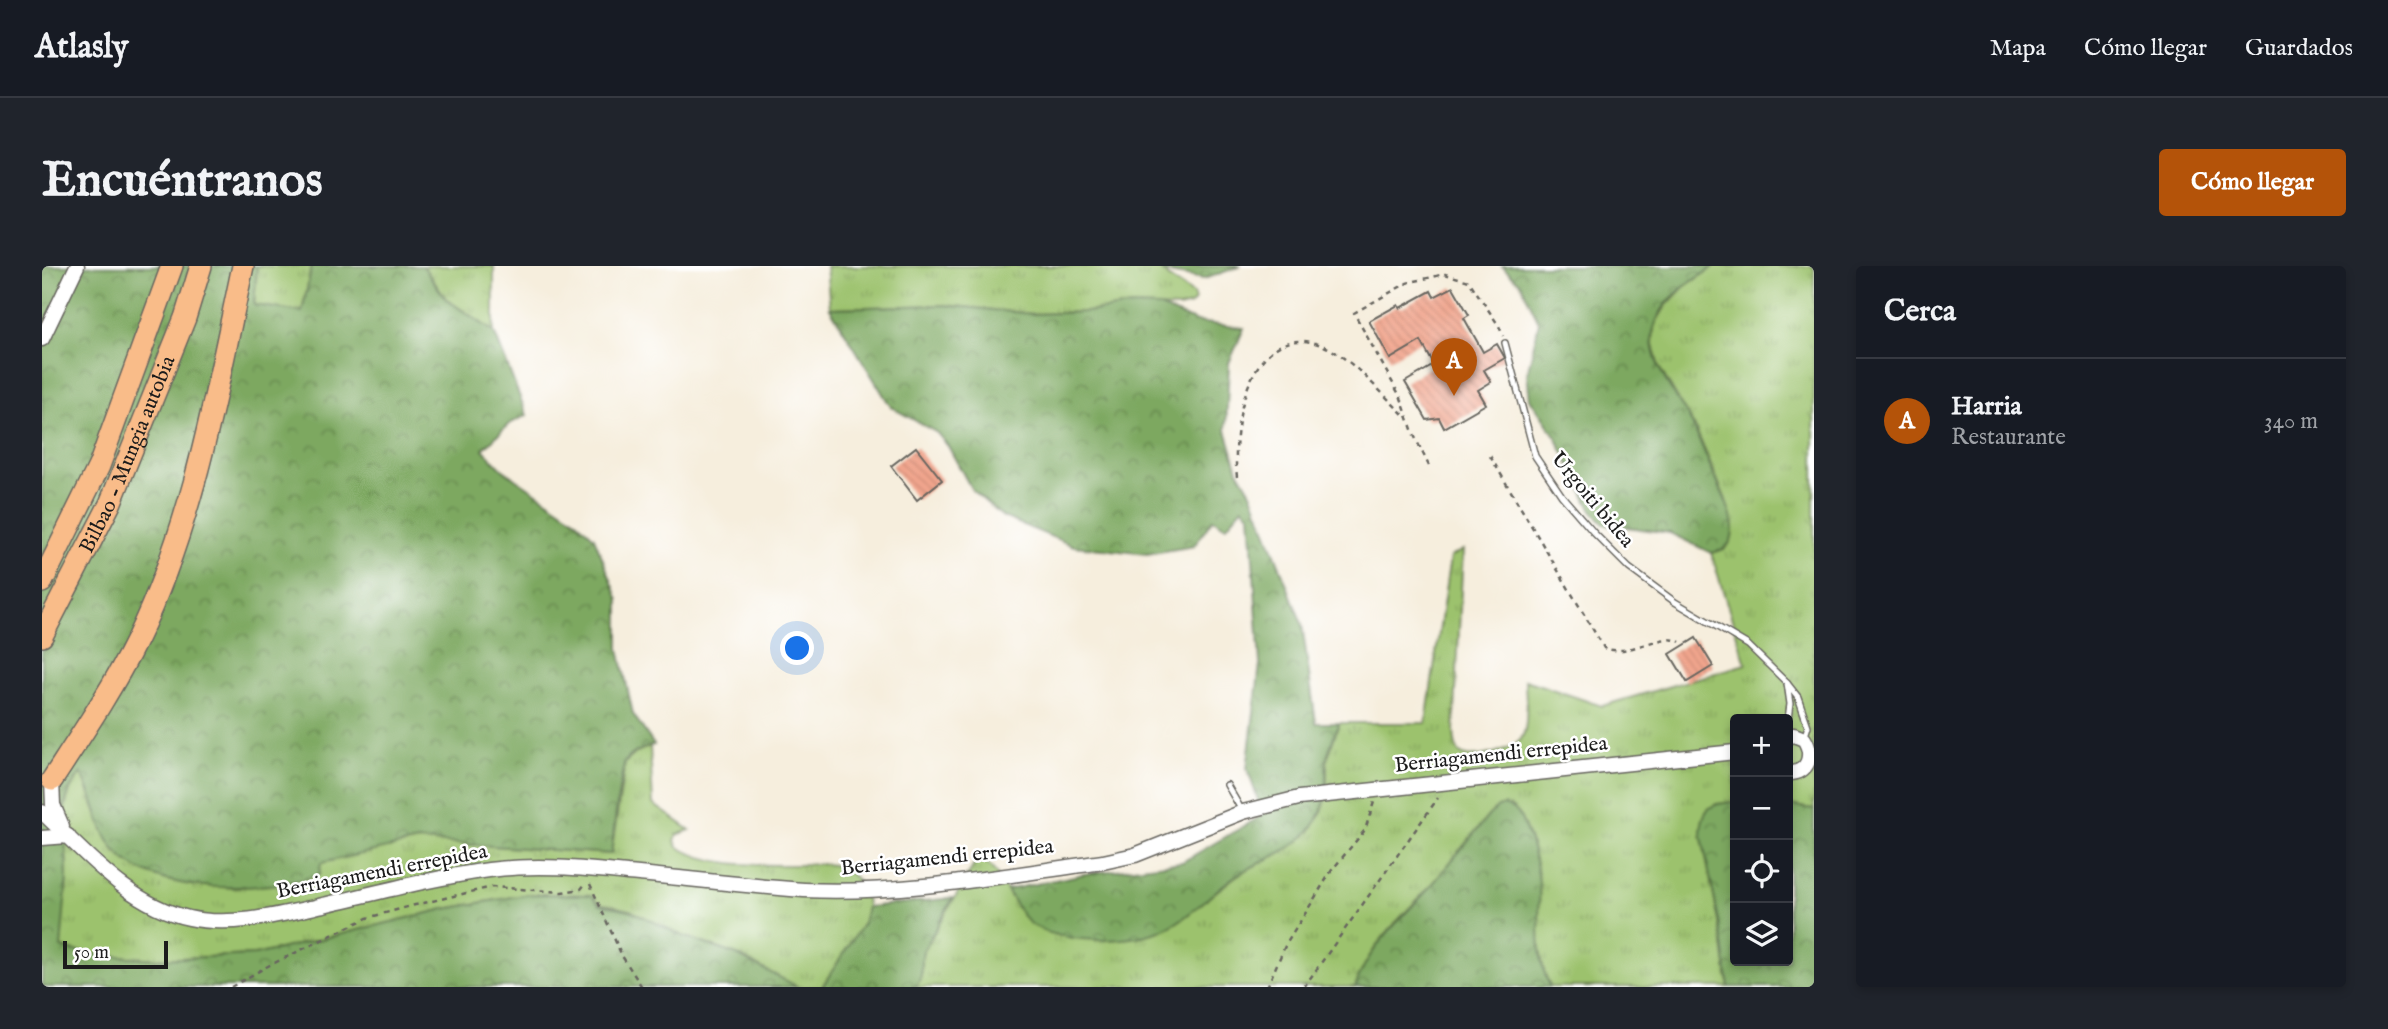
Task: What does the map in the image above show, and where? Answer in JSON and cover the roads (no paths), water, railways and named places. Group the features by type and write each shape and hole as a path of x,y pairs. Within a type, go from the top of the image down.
{"highway":[{"name":"Bilbao - Mungia autobia","path":"42,582 99,466 172,266"},
{"name":"Bilbao - Mungia autobia","path":"42,636 110,504 185,318 201,266"},
{"path":"47,784 98,709 137,639 165,572 188,503 211,417 243,266"}],"street":[{"path":"42,339 78,266"},
{"path":"1793,735 1809,745 1811,758 1810,768 1793,773"},
{"path":"1718,755 1730,753"},
{"path":"1718,755 1730,757"},
{"name":"Berriagamendi errepidea","path":"42,812 114,878 145,901 191,919 220,921 275,916 489,870 583,869 803,890 846,891 903,887 1103,862 1135,855 1242,812 1299,798 1718,755"},
{"path":"42,838 68,836 56,816 47,784"}],"lane":[{"name":"Urgoiti bidea","path":"1505,343 1535,456 1562,496 1629,568 1675,602 1760,654 1798,697 1808,726 1809,745"},
{"path":"1787,683 1789,714"},
{"path":"1227,785 1242,812"}],"place":[{"name":"Harria","path":"1454,396"}]}
